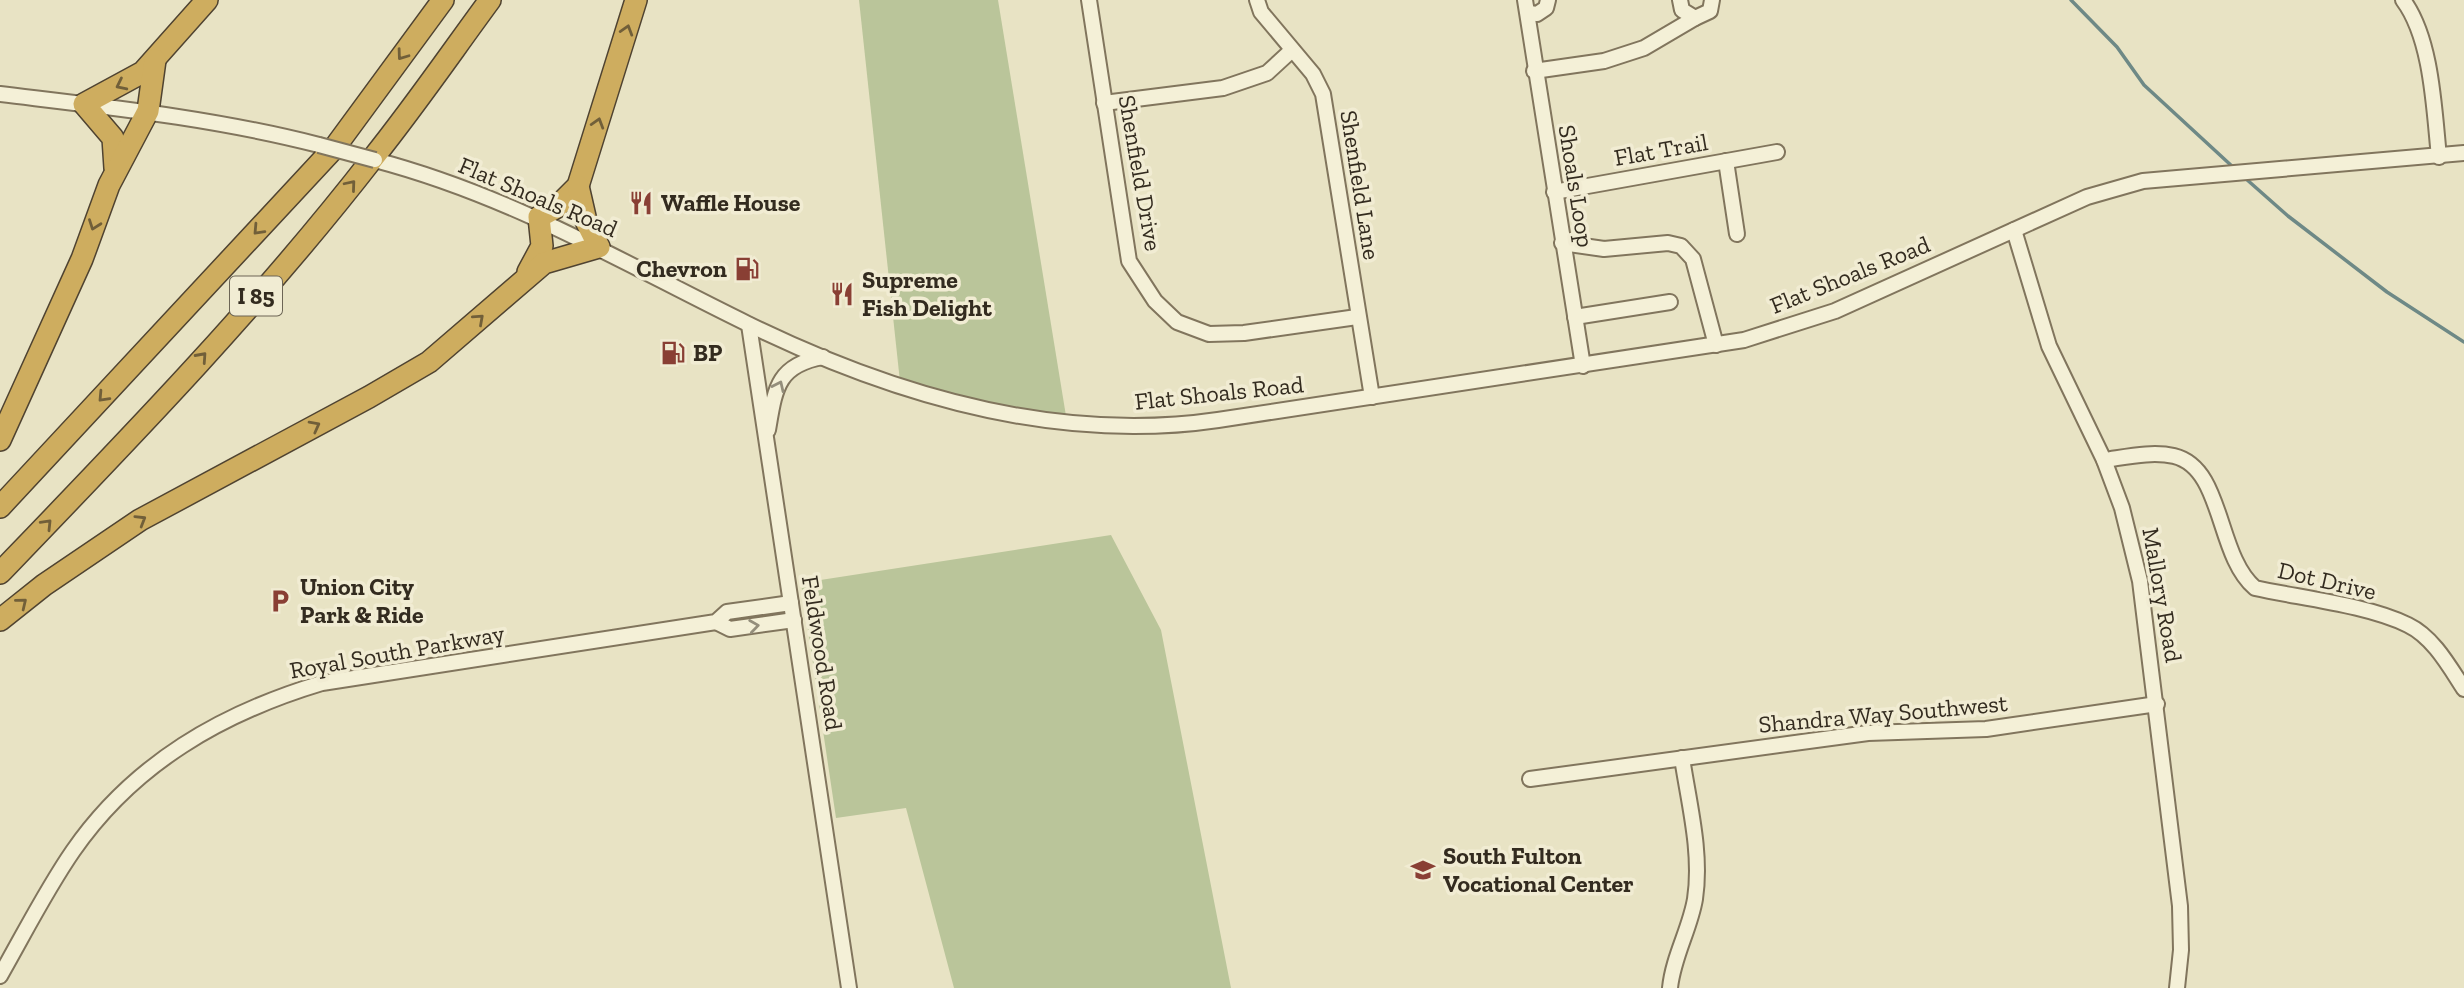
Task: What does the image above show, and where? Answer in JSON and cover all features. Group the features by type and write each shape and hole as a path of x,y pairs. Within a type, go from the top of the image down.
{"highway":[{"path":"115,172 113,138 84,104 133,79 155,60 169,40 207,0"},
{"name":"I 85","path":"0,507 335,147 443,0"},
{"name":"I 85","path":"0,573 127,441 243,312 373,159 490,0"},
{"path":"527,274 542,246 539,217 557,207 578,186 636,0"},
{"path":"0,440 82,259 115,172 148,111 155,60"},
{"path":"0,620 44,585 140,520 429,362 527,274 544,263 599,247 586,221 578,186"}],"street":[{"name":"Shenfield Drive","path":"1088,0 1129,261 1154,301 1177,322 1209,334 1244,333 1357,317"},
{"name":"Shenfield Lane","path":"1257,0 1261,12 1314,74 1323,94 1372,397"},
{"name":"Shoals Loop","path":"1527,7 1537,14 1546,8 1548,0"},
{"path":"1680,0 1682,10 1695,18"},
{"path":"1534,71 1604,61 1644,48 1710,11 1712,0"},
{"path":"2403,0 2411,11 2427,63 2438,157"},
{"name":"Shoals Loop","path":"1527,7 1526,24 1583,366"},
{"path":"1104,103 1223,88 1267,73 1292,50"},
{"name":"Flat Shoals Road","path":"0,94 148,111 272,132 413,170 539,217 749,325 863,374 944,401 1052,421 1117,425 1207,422 1716,345 1788,328 1835,311 2087,197 2143,181 2464,153"},
{"name":"Flat Trail","path":"1554,192 1777,152"},
{"path":"1726,161 1737,234"},
{"name":"Mallory Road","path":"2014,230 2049,346 2104,460 2122,508 2140,581 2180,906 2181,950 2177,988"},
{"path":"1562,243 1604,249 1668,243 1681,246 1693,259 1716,345"},
{"path":"1575,317 1670,302"},
{"name":"Feldwood Road","path":"749,325 849,988"},
{"path":"766,441 775,392 787,370 803,360 823,357"},
{"name":"Dot Drive","path":"2104,460 2174,456 2189,462 2209,484 2233,562 2244,579 2255,588 2374,614 2409,625 2437,648 2464,689"},
{"name":"Royal South Parkway","path":"0,976 75,848 111,804 154,765 189,739 233,715 273,698 322,683 716,622 727,612 791,603"},
{"name":"Royal South Parkway","path":"716,622 730,629 794,620"},
{"name":"Shandra Way Southwest","path":"1530,779 1868,733 1986,729 2157,704"},
{"path":"1670,988 1675,959 1694,903 1698,877 1682,758"}],"green space":[{"path":"859,0 998,0 1066,416 967,414 901,391"},
{"path":"1111,535 1161,630 1231,988 954,988 906,808 836,818 801,583"}],"waterway":[{"path":"2071,0 2117,47 2144,85 2234,168"},
{"path":"2245,178 2288,216 2387,292 2464,342"}],"place":[{"name":"Waffle House","path":"641,203"},
{"name":"Chevron","path":"747,269"},
{"name":"Supreme Fish Delight","path":"842,294"},
{"name":"BP","path":"673,353"},
{"name":"Union City Park & Ride","path":"280,601"},
{"name":"South Fulton Vocational Center","path":"1423,870"}]}
